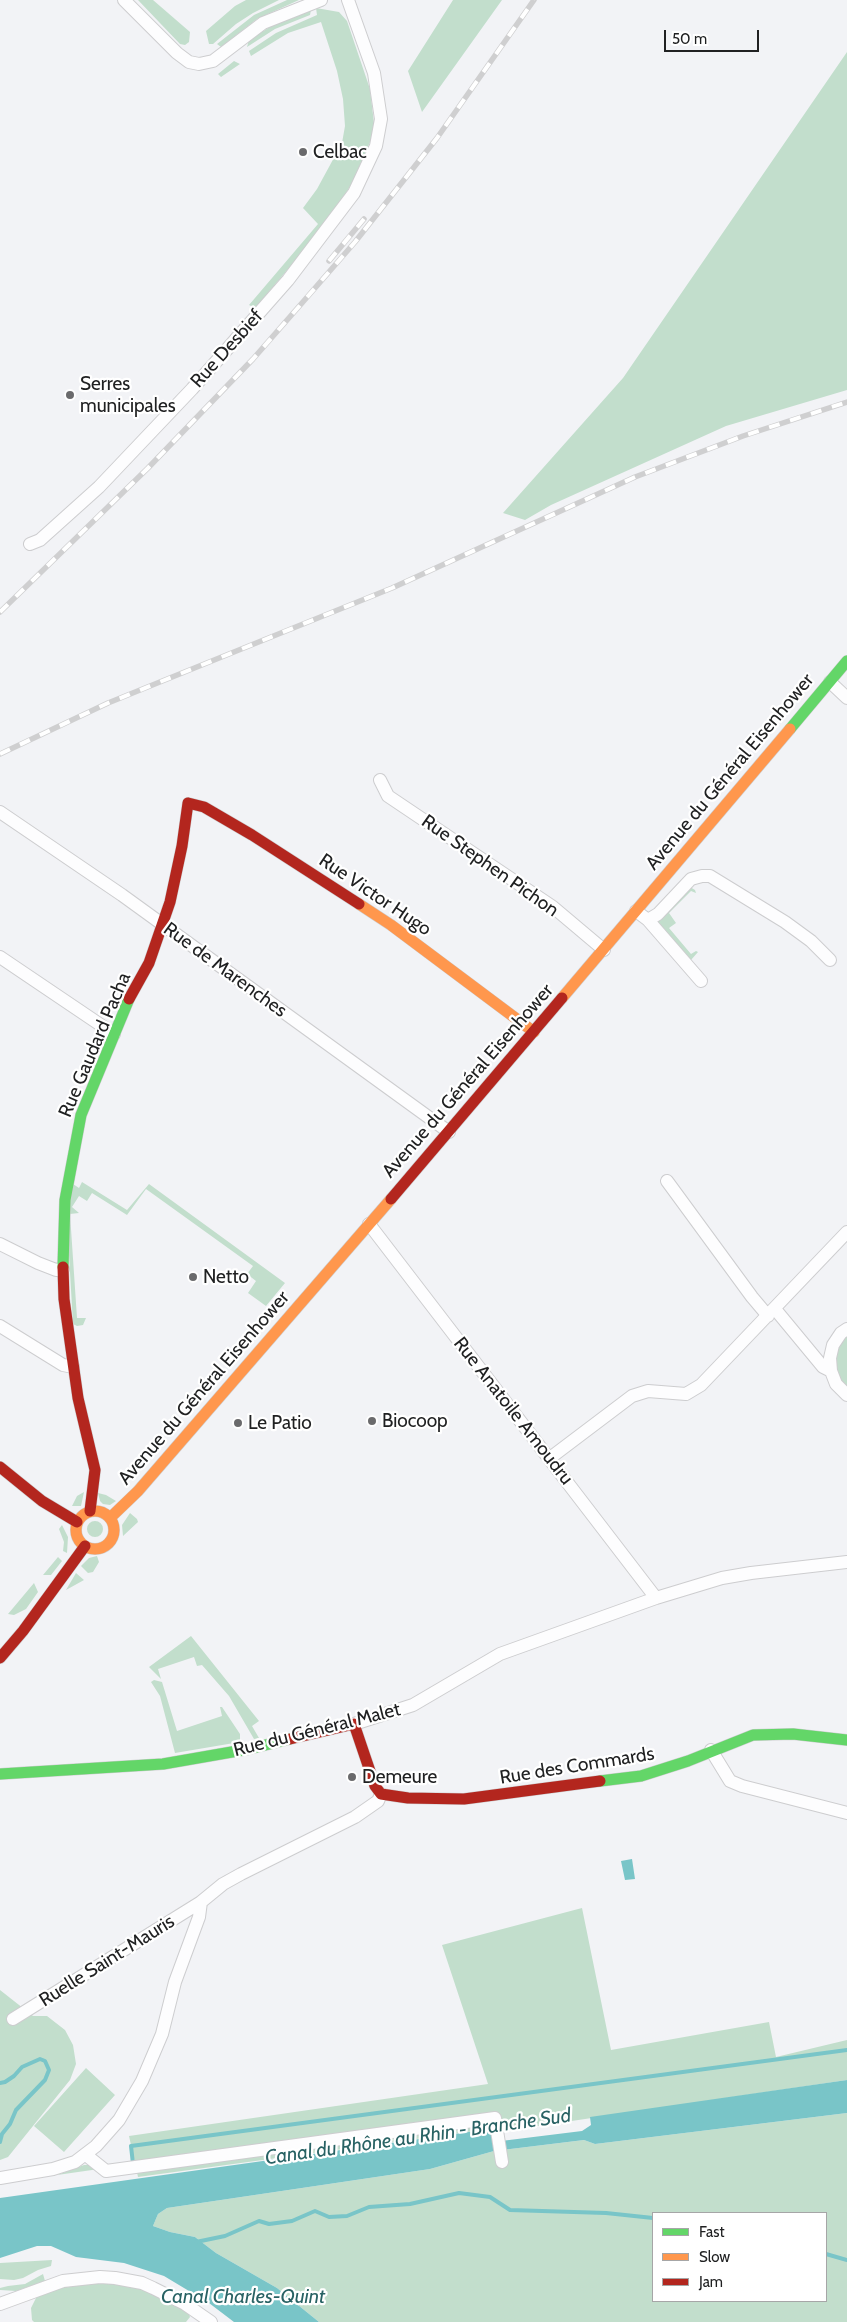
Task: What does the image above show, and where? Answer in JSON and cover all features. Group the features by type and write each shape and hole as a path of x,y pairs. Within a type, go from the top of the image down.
{"street":[{"path":"124,0 177,53 189,62 199,64 214,61 263,23 320,0"},
{"name":"Rue Desbief","path":"30,544 40,540 99,487 192,389 288,280 329,229 354,193 376,146 381,119 374,73 348,0"},
{"name":"Avenue du Général Eisenhower","path":"110,1518 138,1491 449,1132 847,661"},
{"path":"830,682 847,698"},
{"name":"Rue Stephen Pichon","path":"380,780 388,796 553,907 604,950"},
{"name":"Rue Gaudard Pacha","path":"90,1512 95,1470 84,1430 73,1367 63,1269 65,1200 81,1116 114,1034 149,963 162,925 174,886 188,803"},
{"name":"Rue Victor Hugo","path":"188,803 204,807 252,835 391,925 534,1032"},
{"name":"Rue de Marenches","path":"0,812 122,895 449,1132"},
{"path":"648,920 658,914 691,880 702,876 710,876 785,922 811,941 830,960"},
{"path":"636,911 648,920 701,981"},
{"path":"0,957 114,1034"},
{"path":"667,1181 752,1297 771,1313 823,1367 831,1371"},
{"name":"Rue Anatoile Amoudru","path":"369,1224 656,1598"},
{"path":"550,1458 640,1393 657,1390 680,1394 692,1392 771,1313 842,1246 847,1232"},
{"path":"0,1244 38,1263 56,1270 63,1269"},
{"path":"0,1326 63,1365 73,1367"},
{"path":"847,1329 841,1333 833,1344 830,1358 831,1371 836,1384 847,1395"},
{"path":"0,1467 42,1501 77,1522"},
{"path":"101,1512 110,1518 114,1530 109,1542 97,1549 85,1546 76,1533 77,1522 84,1514 101,1512"},
{"path":"0,1658 23,1631 85,1546"},
{"name":"Rue du Général Malet","path":"0,1774 163,1764 249,1749 354,1724 413,1705 500,1654 656,1598 722,1578 847,1562"},
{"path":"354,1724 375,1786 382,1794"},
{"name":"Rue des Commards","path":"382,1794 416,1798 488,1798 641,1776 688,1761 711,1750 753,1735 768,1733 847,1740"},
{"path":"711,1750 730,1781 736,1784 847,1813"},
{"name":"Ruelle Saint-Mauris","path":"13,2019 201,1902 216,1889 241,1874 356,1817 378,1801 382,1794"},
{"name":"Ruelle Saint-Mauris","path":"0,2178 53,2169 76,2162 86,2155 119,2120 142,2080 162,2034 175,1982 199,1917 201,1902"},
{"path":"86,2155 106,2171 496,2123 502,2162"},
{"path":"0,2304 63,2281 100,2277 115,2278 142,2283 153,2288 185,2304 211,2322"}],"green space":[{"path":"138,0 153,0 190,32 189,42 185,45 180,44"},
{"path":"246,0 279,0 253,13 236,24 213,44 209,44 206,31 235,6"},
{"path":"287,0 299,0 257,19 221,47 217,44 254,15"},
{"path":"453,0 502,0 422,112 408,71"},
{"path":"316,8 339,12 347,21 370,89 374,123 371,140 352,183 331,218 257,306 253,307 249,305 318,224 303,208 317,189 342,143 345,126 343,99 337,71 321,22 288,33 251,56 249,51 276,33 317,15"},
{"path":"311,10 310,15 275,29 247,47 249,40 273,25"},
{"path":"847,52 847,390 726,426 551,505 525,520 503,513 623,378"},
{"path":"234,61 240,64 221,77 218,74"},
{"path":"690,887 696,893 691,891 669,913 676,923 669,928 691,954 696,951 698,952 691,960 656,921"},
{"path":"82,1182 127,1210 149,1184 285,1283 266,1306 248,1293 256,1281 247,1274 253,1266 146,1189 127,1215 92,1193 87,1201 79,1196 72,1207 79,1213 70,1214 77,1318 86,1318 83,1325 77,1326 73,1324 67,1221 73,1184 79,1188"},
{"path":"847,1329 847,1395 836,1384 833,1345"},
{"path":"84,1492 81,1506 72,1506 77,1496"},
{"path":"98,1493 116,1501 110,1505 103,1504"},
{"path":"130,1513 138,1522 123,1536 122,1525"},
{"path":"95,1521 103,1529 95,1537 87,1529"},
{"path":"62,1525 68,1537 67,1553 63,1551 64,1542 59,1529"},
{"path":"97,1556 99,1562 93,1572 88,1573 81,1566 89,1558"},
{"path":"58,1557 62,1561 51,1575 43,1575"},
{"path":"76,1573 84,1580 66,1590"},
{"path":"34,1583 38,1592 26,1609 14,1615 8,1614"},
{"path":"191,1636 259,1721 252,1726 259,1738 254,1739 229,1696 202,1665 197,1666 194,1657 158,1669 161,1679 149,1667"},
{"path":"154,1680 162,1682 177,1731 222,1716 220,1707 222,1707 240,1734 240,1742 175,1753 160,1696 151,1682"},
{"path":"582,1908 611,2050 769,2022 776,2057 847,2040 847,2080 538,2126 503,2126 138,2177 129,2136 488,2084 442,1945"},
{"path":"0,1990 33,2016 47,2016 65,2030 73,2045 76,2064 70,2080 8,2157 0,2160"},
{"path":"86,2068 115,2095 64,2152 34,2126"},
{"path":"847,2113 847,2322 319,2322 277,2288 216,2253 195,2237 153,2226 158,2214 167,2208 430,2169 494,2151 584,2140 595,2144"},
{"path":"84,2165 90,2165 99,2169 57,2175"},
{"path":"52,2260 51,2266 23,2278 14,2280 0,2279 0,2263"},
{"path":"43,2274 45,2281 16,2291 0,2290 0,2288 8,2286 25,2284"},
{"path":"100,2282 129,2285 144,2290 188,2312 190,2317 186,2322 34,2322 32,2320 31,2308 36,2298 43,2293 61,2287"}],"water":[{"path":"632,1859 635,1879 625,1880 621,1861"},
{"name":"Canal Charles-Quint","path":"847,2080 847,2113 595,2144 584,2140 494,2151 430,2169 167,2208 158,2214 153,2226 195,2237 216,2253 277,2288 319,2322 234,2322 209,2303 164,2276 124,2263 76,2257 51,2246 37,2246 0,2258 0,2198 490,2129 493,2142 582,2131 591,2125 590,2117"}],"waterway":[{"path":"133,2164 131,2146 847,2050"},
{"path":"0,2083 14,2076 22,2067 40,2059 45,2061 49,2070 45,2080 16,2110 10,2124 2,2134 0,2142"},
{"path":"196,2242 225,2236 259,2221 269,2224 292,2221 315,2211 329,2217 347,2216 369,2207 410,2204 459,2193 490,2197 510,2210 606,2213 652,2218"},
{"path":"827,2254 847,2260"}],"railway":[{"path":"0,612 148,468 253,359 302,303 355,242 437,138 534,0"},
{"path":"329,261 364,219"},
{"path":"0,754 108,703 392,588 635,477 743,436 847,402"}],"traffic: fast":[{"path":"790,729 847,661"},
{"path":"63,1267 65,1200 81,1115 129,999"},
{"path":"600,1781 641,1776 688,1761 753,1735 793,1734 847,1740"},
{"path":"0,1774 163,1764 249,1749 290,1739"}],"traffic: slow":[{"path":"562,998 790,729"},
{"path":"359,904 391,925 534,1032"},
{"path":"110,1518 138,1491 391,1199"},
{"path":"95,1511 108,1517 114,1530 108,1543 95,1549 82,1543 76,1530 82,1517 95,1511"}],"traffic: jam":[{"path":"129,999 149,963 170,902 182,846 188,803 204,807 252,835 359,904"},
{"path":"391,1199 562,998"},
{"path":"63,1267 64,1299 78,1398 95,1470 90,1511"},
{"path":"0,1467 42,1501 77,1522"},
{"path":"0,1658 23,1631 85,1546"},
{"path":"290,1739 354,1724 375,1786 381,1794 408,1798 464,1799 600,1781"}],"place":[{"name":"Celbac","path":"303,152"},
{"name":"Serres municipales","path":"70,395"},
{"name":"Netto","path":"193,1277"},
{"name":"Biocoop","path":"372,1421"},
{"name":"Le Patio","path":"238,1423"},
{"name":"Demeure","path":"352,1777"}],"water label":[{"name":"Canal du Rhône au Rhin - Branche Sud","path":"418,2137"}]}
